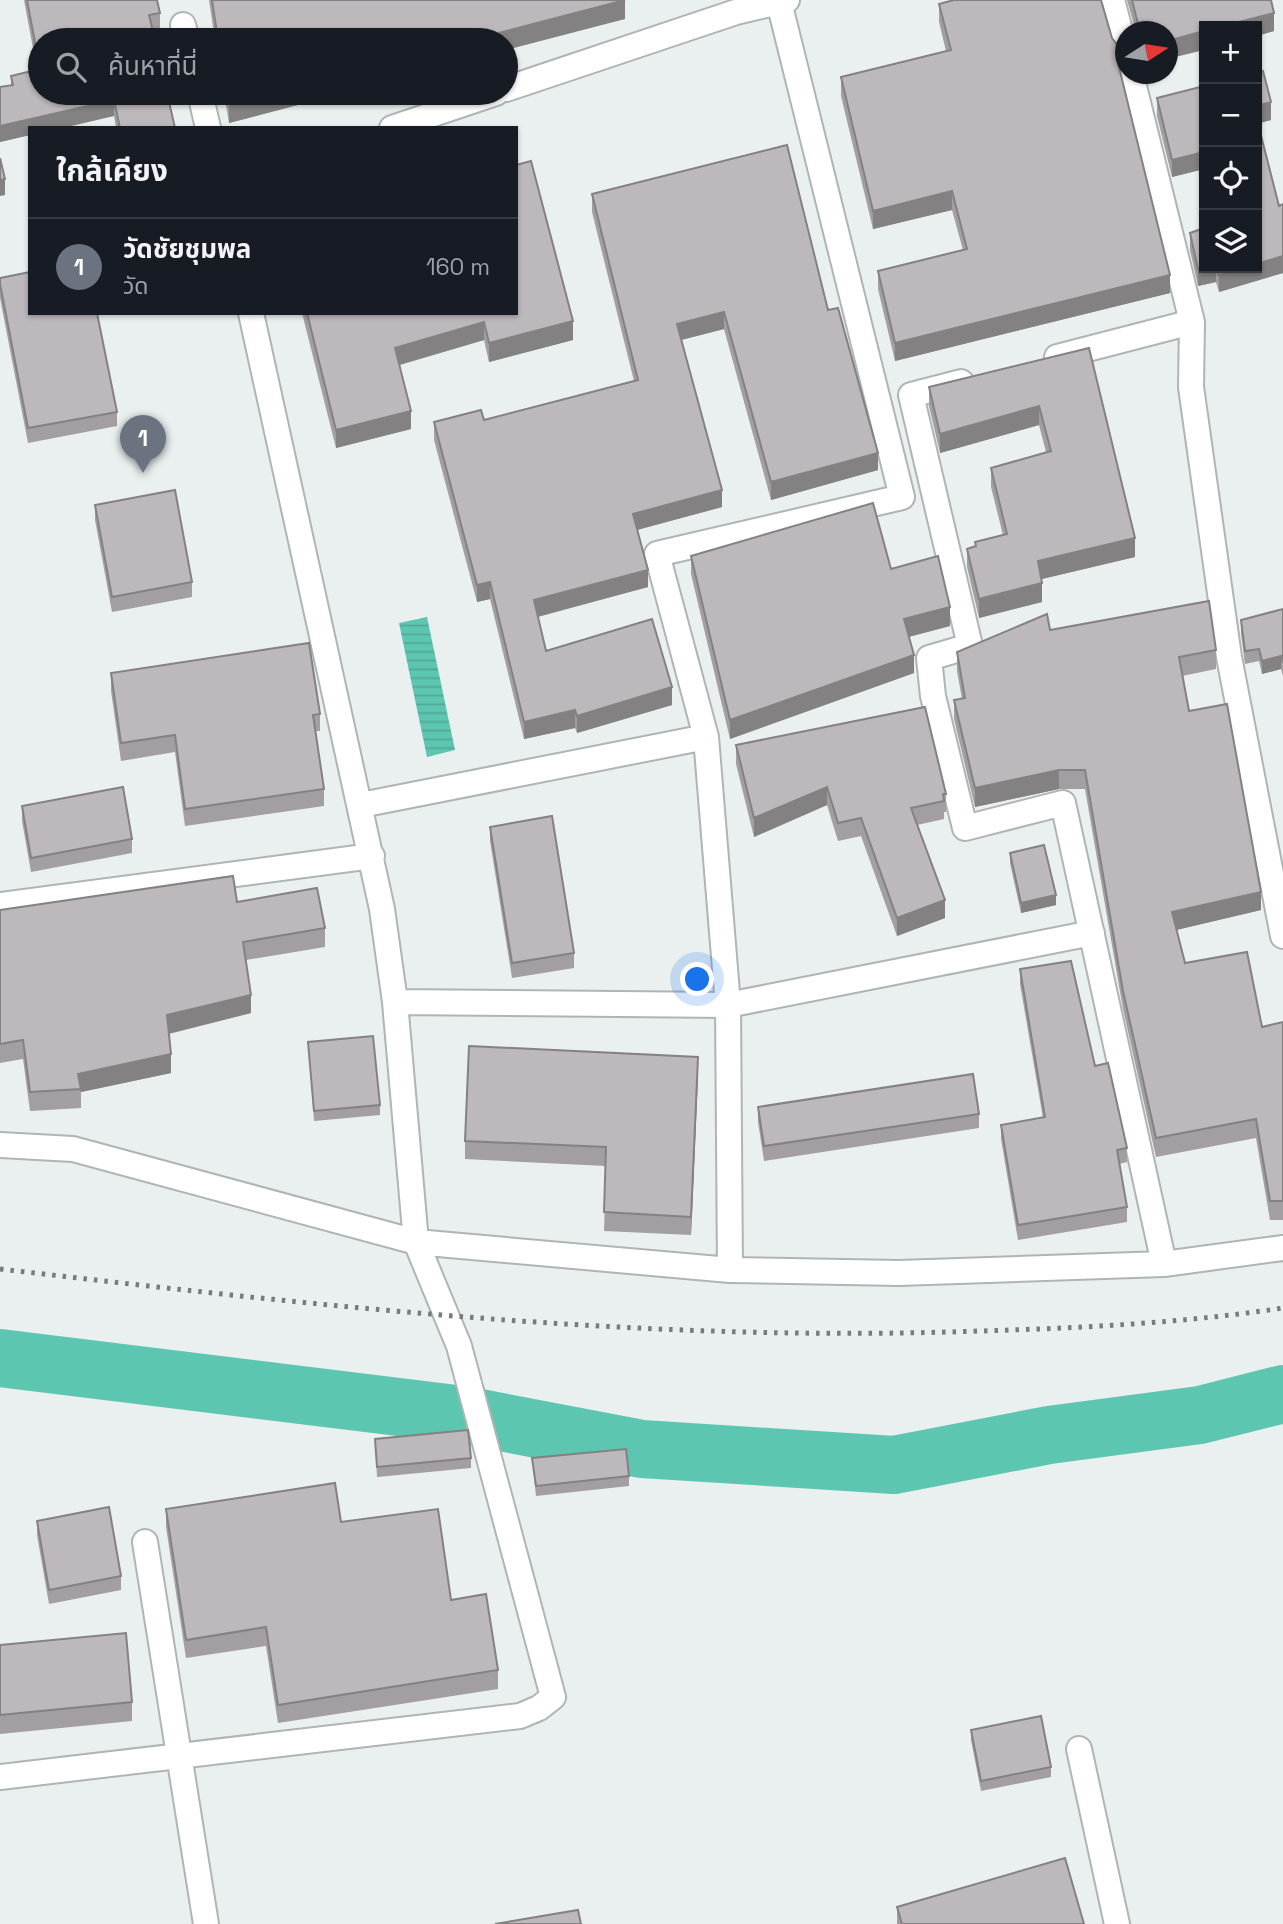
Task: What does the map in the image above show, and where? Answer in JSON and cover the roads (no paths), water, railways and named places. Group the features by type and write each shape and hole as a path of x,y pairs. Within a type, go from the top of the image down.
{"street":[{"path":"706,0 736,12"},
{"path":"1112,0 1117,21"},
{"path":"518,85 736,12 783,1 902,498 657,554 706,737 728,1005 730,1270"},
{"path":"1132,84 1192,323 1191,387 1223,617 1283,936"},
{"path":"203,105 208,126"},
{"path":"398,126 460,105"},
{"path":"0,1777 520,1716 539,1708 553,1697 459,1346 416,1242 395,1002 372,856 251,315"},
{"path":"1031,364 1192,323"},
{"path":"978,377 911,395 970,646 929,658 933,696 965,828 1063,803 1164,1264"},
{"path":"361,804 706,737"},
{"path":"0,905 372,856"},
{"path":"395,1002 728,1005 1092,933"},
{"path":"0,1145 73,1149 416,1242 730,1270 899,1273 1164,1264 1283,1248"},
{"path":"145,1542 182,1755 206,1924"},
{"path":"1079,1749 1117,1924"}],"waterway":[{"path":"0,1358 464,1415 642,1449 894,1465 1049,1435 1200,1415 1283,1394"}],"railway":[{"path":"0,1269 489,1319 734,1332 857,1333 1056,1328 1170,1321 1283,1308"}],"place":[{"name":"วัดชัยชุมพล","path":"143,473"}]}
